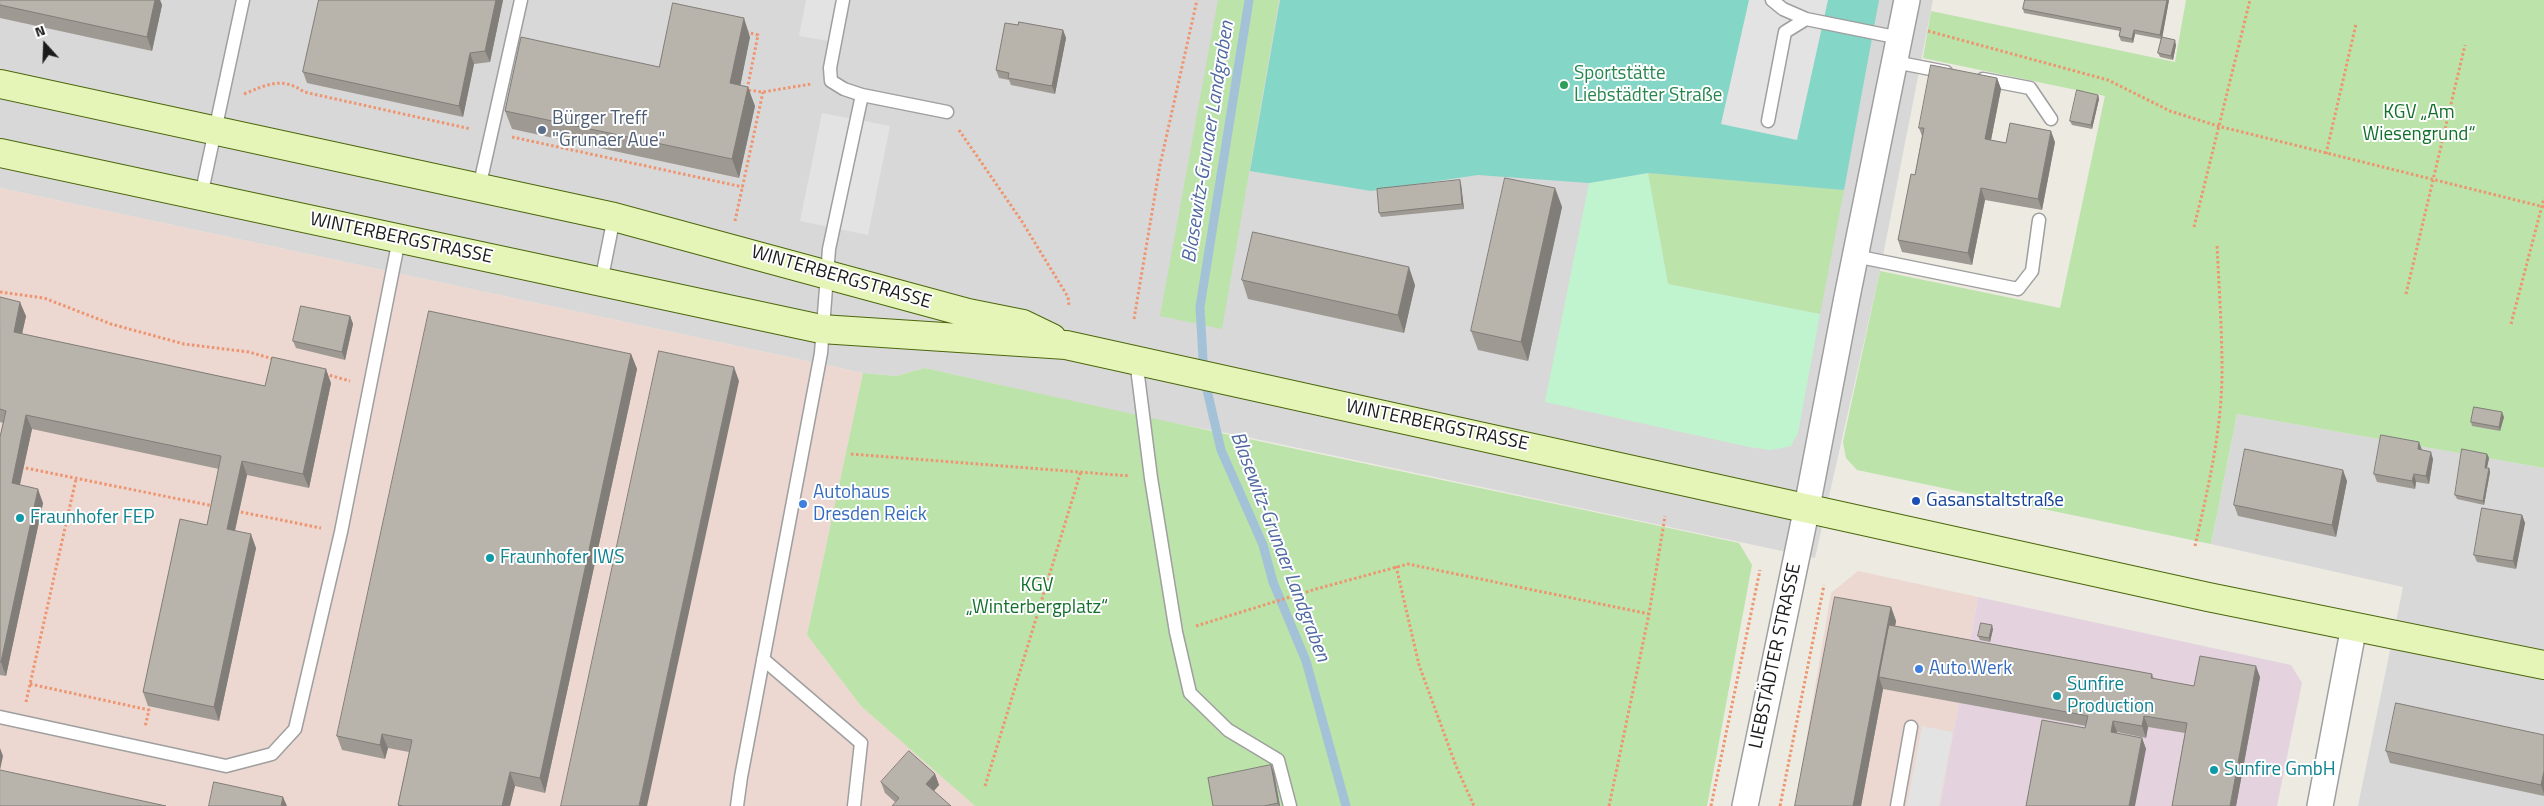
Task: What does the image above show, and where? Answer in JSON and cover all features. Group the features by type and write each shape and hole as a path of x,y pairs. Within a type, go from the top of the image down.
{"main road":[{"name":"WINTERBERGSTRASSE","path":"0,84 614,217 968,313 1023,324 1066,345"},
{"name":"WINTERBERGSTRASSE","path":"0,153 821,330 1066,345 2208,597 2544,665"}],"street":[{"name":"LIEBSTÄDTER STRASSE","path":"1745,806 1807,507 1907,0"},
{"path":"2320,806 2354,626"}],"lane":[{"path":"201,196 243,0"},
{"path":"479,188 521,0"},
{"path":"843,0 830,68 831,81 844,89 862,95 947,112"},
{"path":"1772,0 1783,9 1806,19 1900,38"},
{"path":"1768,121 1785,32 1806,19"},
{"path":"1895,62 2030,88 2051,119"},
{"path":"737,806 821,353 821,330 829,249 862,95"},
{"path":"601,282 614,217"},
{"path":"1855,256 2018,289 2032,272 2039,220"},
{"path":"0,717 226,766 272,754 295,729 341,532 399,239"},
{"path":"1136,360 1151,478 1176,632 1190,694 1228,730 1278,760 1290,806"},
{"path":"763,659 861,743 854,806"},
{"path":"1897,806 1912,727"}],"path":[{"path":"1134,319 1160,165 1197,0"},
{"path":"2194,227 2250,0"},
{"path":"2326,154 2356,24"},
{"path":"739,30 758,34 747,90 764,92 831,81"},
{"path":"1928,30 2108,80 2170,111 2218,126 2543,206"},
{"path":"2406,294 2465,45"},
{"path":"729,247 764,92"},
{"path":"947,112 1021,220 1068,297 1069,306"},
{"path":"2511,324 2544,198"},
{"path":"2195,546 2213,463 2220,412 2222,372 2217,245"},
{"path":"0,292 44,298 111,324 184,344 249,352 277,360"},
{"path":"323,373 370,387"},
{"path":"851,454 1151,478"},
{"path":"19,467 218,507"},
{"path":"986,786 1082,471"},
{"path":"21,722 76,478"},
{"path":"227,509 341,532"},
{"path":"1609,806 1649,614 1665,516"},
{"path":"1176,632 1316,589 1408,564 1649,614"},
{"path":"1396,566 1419,665 1456,766 1474,806"},
{"path":"1712,806 1760,570"},
{"path":"1780,806 1824,585"},
{"path":"30,684 149,710 141,748"}],"shaded area":[{"path":"0,0 1933,0 1880,271 1815,558 1242,436 1142,417 925,368 896,376 863,373 0,188"},
{"path":"806,0 843,0 835,42 799,36"},
{"name":"Sportstätte Liebstädter Straße","path":"1280,0 1879,0 1844,190 1648,173 1589,183 1478,175 1371,191 1250,171"},
{"path":"1749,0 1828,0 1797,140 1721,124"},
{"path":"822,113 890,126 868,235 800,221"},
{"path":"0,188 863,373 807,635 861,706 975,806 0,806"},
{"path":"2237,414 2544,468 2544,806 2358,806 2403,587 2211,544"},
{"path":"1858,571 1978,597 1940,806 1795,806 1831,593"},
{"name":"Sunfire GmbH","path":"1978,597 2291,665 2302,683 2277,806 1940,806"},
{"path":"1922,726 1953,732 1939,806 1907,806"}],"green space":[{"path":"1218,0 1279,0 1222,329 1160,316"},
{"name":"KGV „Am Wiesengrund“","path":"2186,0 2544,0 2544,468 2237,414 2211,544 1857,470 1846,458 1843,442 1880,271 2060,308 2105,96 1923,58 1931,11 2175,62"},
{"path":"1648,173 1844,190 1820,314 1668,284"},
{"path":"1648,173 1668,284 1820,314 1798,433 1791,446 1771,450 1749,447 1545,402 1589,183"},
{"name":"KGV „Winterbergplatz“","path":"925,368 1739,543 1752,565 1707,806 975,806 861,706 807,635 863,373 896,376"}],"building":[{"path":"0,0 155,0 147,37 0,5"},
{"path":"319,0 496,0 485,51 470,53 459,106 303,72"},
{"path":"2025,0 2167,0 2160,35 2134,30 2132,39 2119,36 2121,28 2023,9"},
{"path":"673,3 744,18 730,83 748,87 732,159 505,111 521,37 659,67"},
{"path":"1019,22 1063,30 1052,86 1008,78 1009,73 996,70 1005,23 1018,25"},
{"path":"2162,37 2175,40 2171,56 2158,53"},
{"path":"1931,65 1997,78 1985,139 2006,143 2010,123 2051,131 2038,199 1981,188 1968,253 1898,240 1911,174 1915,175 1924,128 1919,128"},
{"path":"2077,90 2098,95 2091,125 2070,121"},
{"path":"1505,178 1555,188 1521,342 1471,331"},
{"path":"1460,180 1462,204 1379,213 1377,189"},
{"path":"1253,232 1409,267 1398,315 1242,280"},
{"name":"Fraunhofer FEP","path":"0,297 20,302 14,332 265,386 272,357 326,369 303,474 242,461 227,529 251,534 214,707 143,692 180,519 207,525 221,456 26,415 12,483 38,489 0,662 0,437 6,411 0,409"},
{"path":"301,306 350,316 342,352 293,341"},
{"name":"Fraunhofer IWS","path":"429,311 631,354 540,778 510,772 502,806 398,805 412,740 382,734 380,745 337,736"},
{"path":"659,351 734,367 639,806 561,806"},
{"path":"2474,407 2502,412 2499,427 2471,422"},
{"path":"2381,435 2419,442 2418,449 2431,452 2426,476 2414,474 2412,481 2374,474"},
{"path":"2245,449 2343,470 2332,525 2234,505"},
{"path":"2462,449 2487,454 2485,468 2489,468 2483,501 2455,495"},
{"path":"2482,508 2522,515 2513,561 2474,555"},
{"path":"1835,597 1891,607 1853,806 1795,806"},
{"path":"1981,623 1992,625 1989,638 1978,636"},
{"path":"1889,625 2152,674 2151,678 2194,686 2200,656 2256,666 2230,806 2172,806 2187,723 2144,716 2142,726 2113,721 2111,732 2142,738 2129,806 2026,806 2042,720 2085,728 2088,716 1879,677"},
{"path":"2396,703 2544,735 2544,771 2541,785 2386,751"},
{"path":"909,751 935,774 926,784 951,806 892,806 899,798 881,782"},
{"path":"1271,765 1278,803 1264,806 1213,806 1208,778"},
{"path":"0,770 166,806 0,806"},
{"path":"214,782 283,797 281,806 209,806"}],"waterway":[{"name":"Blasewitz‐Grunaer Landgraben","path":"1249,0 1200,307 1204,377 1221,450 1263,545 1273,582 1306,661 1346,806"}],"place":[{"name":"Sportstätte Liebstädter Straße","path":"1564,85"},
{"name":"Bürger Treff \"Grunaer Aue\"","path":"542,130"},
{"name":"Gasanstaltstraße","path":"1916,501"},
{"name":"Autohaus Dresden Reick","path":"803,504"},
{"name":"Fraunhofer FEP","path":"20,518"},
{"name":"Fraunhofer IWS","path":"490,558"},
{"name":"Auto.Werk","path":"1919,669"},
{"name":"Sunfire Production","path":"2057,696"},
{"name":"Sunfire GmbH","path":"2214,770"}]}
